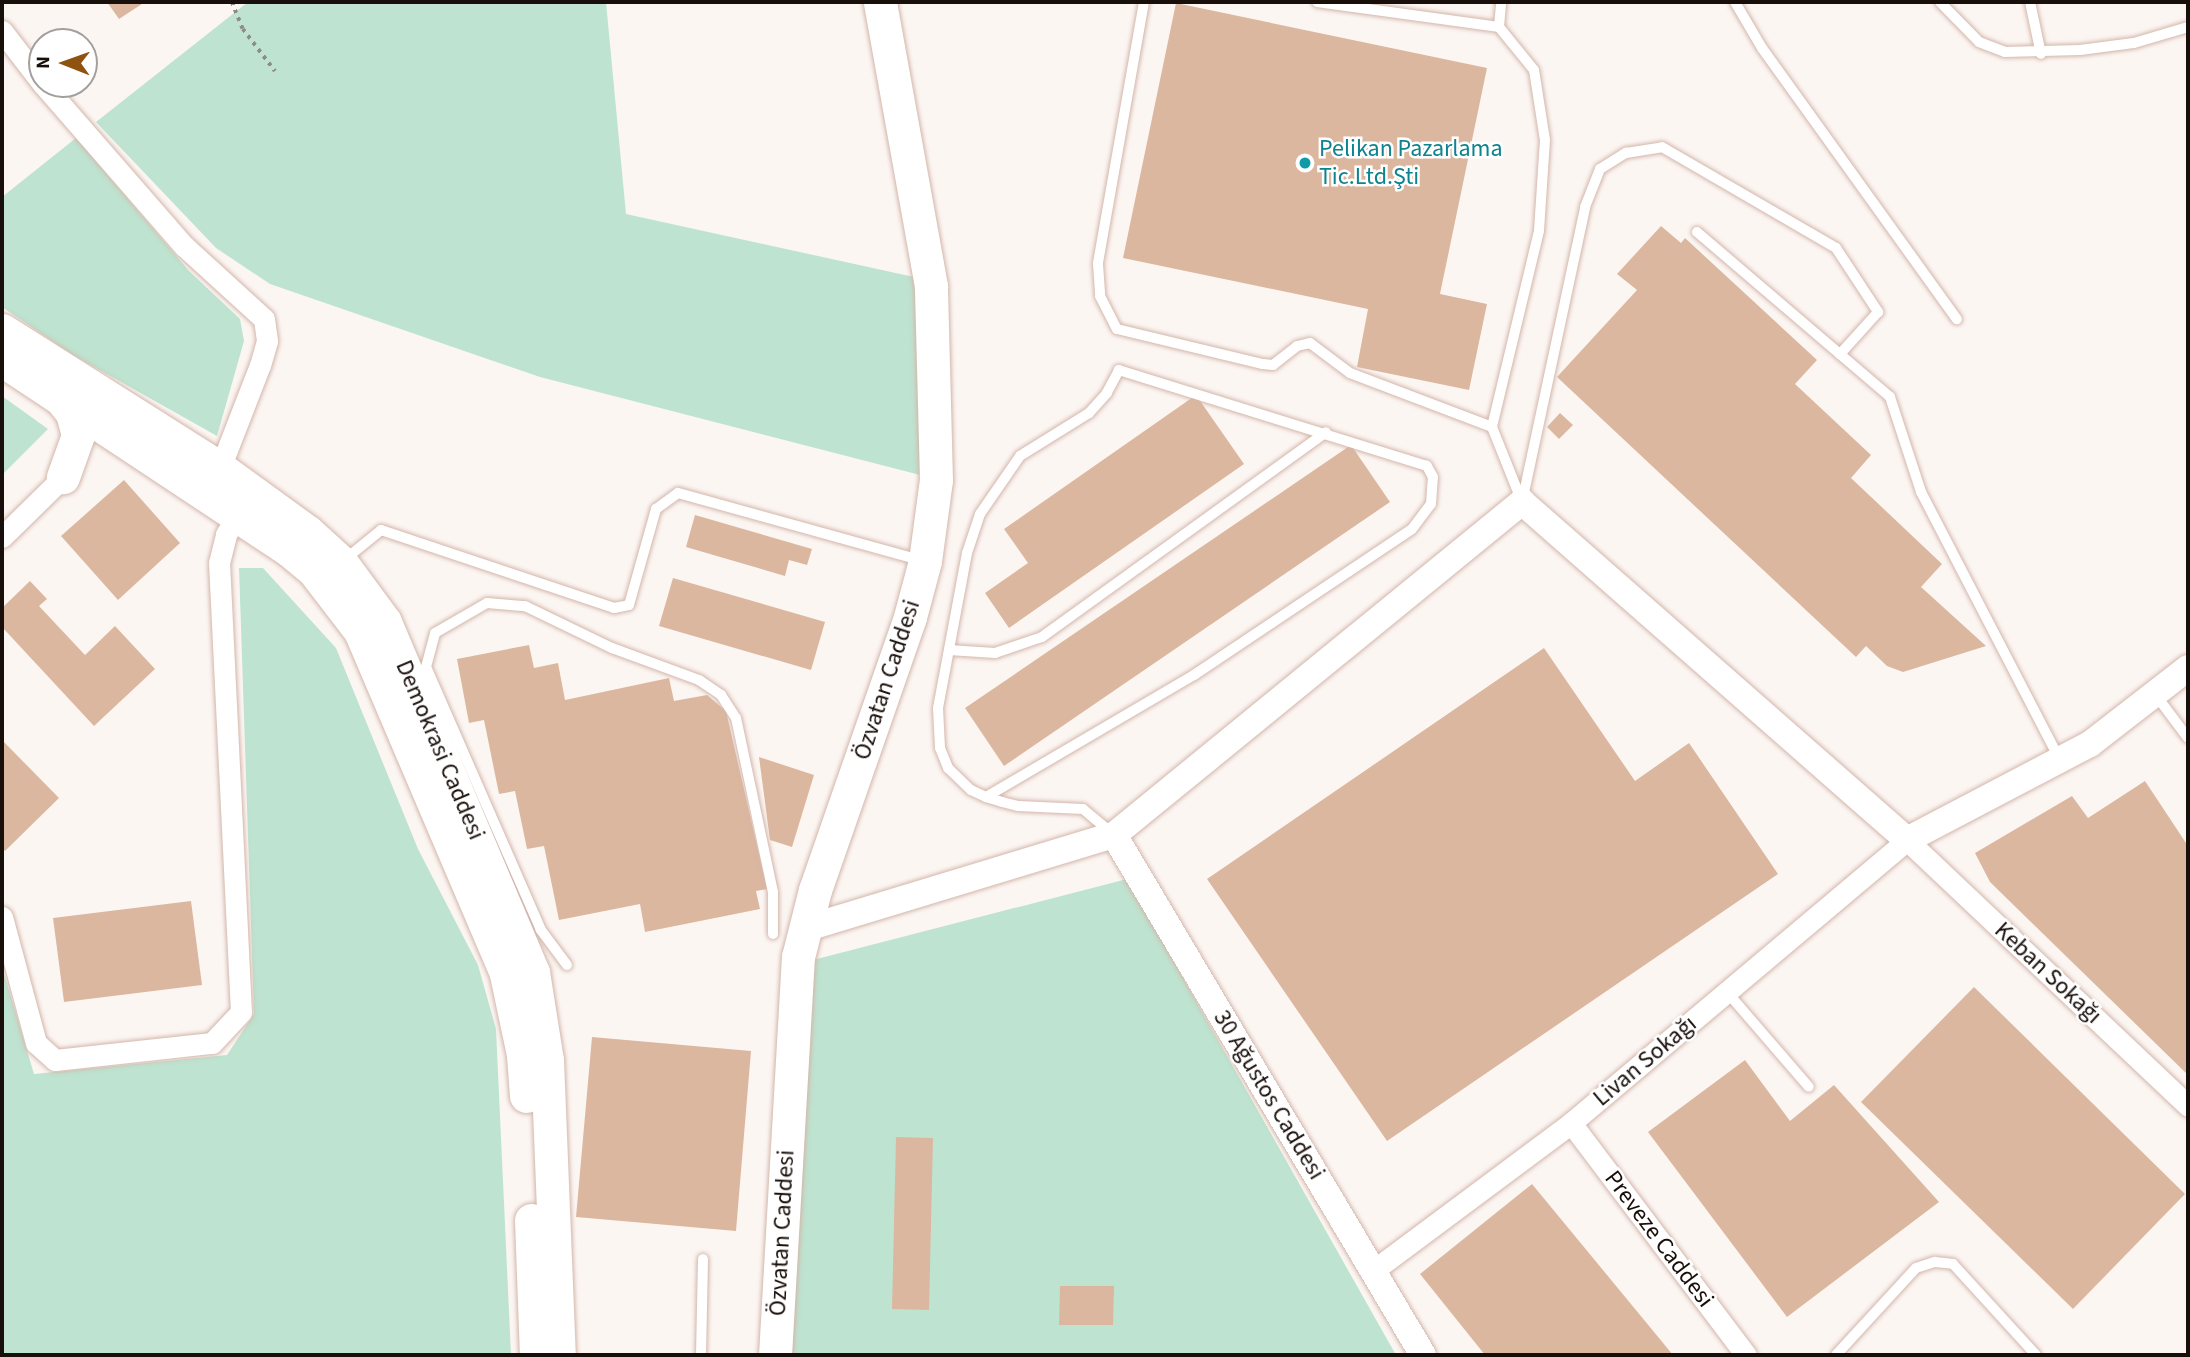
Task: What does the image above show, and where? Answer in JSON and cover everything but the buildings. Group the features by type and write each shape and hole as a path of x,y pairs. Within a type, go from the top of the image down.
{"main road":[{"name":"Özvatan Caddesi","path":"775,1355 795,990 789,931 896,666 925,561 936,480 931,286 880,2"},
{"name":"Demokrasi Caddesi","path":"2,330 220,468 308,532 341,562 385,621 533,972 547,1060 559,1355"},
{"name":"Demokrasi Caddesi","path":"2,360 239,515 314,571 360,631 506,974 524,1067 536,1355"},
{"path":"60,398 72,412 78,435 63,477"},
{"path":"63,477 104,450 134,446"}],"street":[{"path":"2,31 28,65"},
{"path":"55,98 184,246 264,318 267,341 260,365 220,468"},
{"path":"2,537 63,477"},
{"path":"789,931 1114,835 1522,502 1907,840 2090,744 2188,668"},
{"path":"2,917 36,1043 55,1060 212,1043 241,1012 219,563 226,534 239,515"},
{"name":"30 Ağustos Caddesi","path":"1114,835 1423,1355"},
{"name":"Livan Sokağı","path":"1374,1270 1571,1123 1907,840"},
{"name":"Keban Sokağı","path":"1907,840 2188,1106"},
{"name":"Preveze Caddesi","path":"1571,1123 1746,1355"}],"lane":[{"path":"1143,2 1097,264 1100,296 1117,329 1273,365 1297,346 1310,343 1350,373 1492,427"},
{"path":"1317,2 1499,27 1534,69 1545,139 1539,231 1492,427 1522,502"},
{"path":"1499,27 1501,2"},
{"path":"1735,2 1762,48 1957,319"},
{"path":"1940,2 1979,42 2005,52 2040,54 2134,43 2188,27"},
{"path":"2029,2 2040,54"},
{"path":"1522,502 1585,207 1600,169 1626,153 1662,147 1836,248 1878,312 1840,354"},
{"path":"1697,232 1890,397 1921,492 2060,760"},
{"path":"986,797 1194,675 1420,522 1434,494 1427,466 1326,432 1119,370 1099,404 1020,456 990,496 967,552 937,715 940,748 955,776 986,797 1029,807 1083,809 1114,835"},
{"path":"949,650 995,653 1042,637 1275,473 1326,432"},
{"path":"341,562 381,530 614,608 629,605 656,509 678,494 925,561"},
{"path":"568,965 541,930 426,667 435,633 487,603 525,606 612,649 699,680 721,695 736,718 773,892 789,931"},
{"path":"2155,694 2188,738"},
{"path":"1727,992 1809,1087"},
{"path":"701,1355 703,1259"},
{"path":"1836,1355 1916,1268 1935,1262 1954,1265 2036,1355"}],"path":[{"path":"232,2 243,29 275,71"}],"green space":[{"path":"248,2 606,2 626,214 914,277 924,476 540,377 270,284 216,248 96,122"},
{"path":"76,138 189,271 240,319 244,341 217,436 73,355 2,307 2,197"},
{"path":"2,396 48,429 2,475"},
{"path":"239,568 263,568 336,648 418,849 478,965 496,1029 511,1355 2,1355 2,967 34,1074 227,1055 254,1014"},
{"path":"1127,879 1396,1355 792,1355 813,960"}],"place":[{"name":"Pelikan Pazarlama Tic.Ltd.Şti","path":"1305,163"}]}
